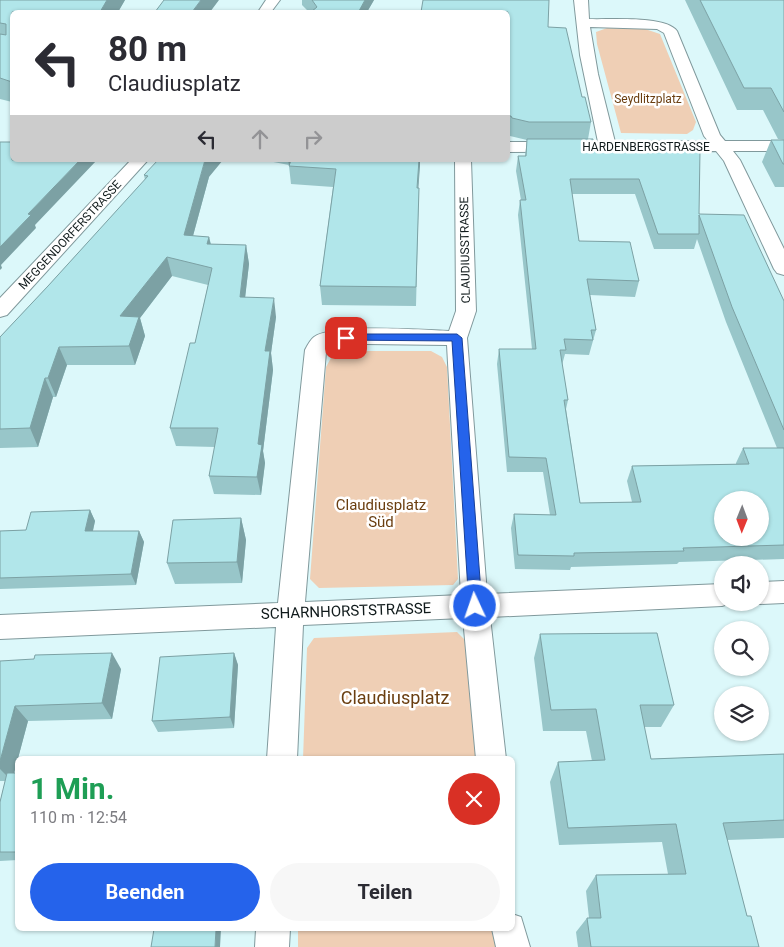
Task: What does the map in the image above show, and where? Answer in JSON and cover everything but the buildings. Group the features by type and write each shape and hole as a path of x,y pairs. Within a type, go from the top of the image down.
{"street":[{"path":"582,0 582,23 594,90 608,147"},
{"path":"582,23 657,25 665,27 670,31 712,136 732,160 784,269"},
{"name":"HARDENBERGSTRASSE","path":"510,147 784,146"},
{"name":"MEGGENDORFERSTRASSE","path":"0,310 138,162"},
{"name":"CLAUDIUSSTRASSE","path":"457,338 466,312 463,162"},
{"path":"282,756 291,614 312,368 318,346 323,341 336,338 457,338 475,606 491,756"},
{"path":"769,593 784,592"},
{"name":"SCHARNHORSTSTRASSE","path":"0,627 714,595"},
{"path":"272,947 273,931"},
{"path":"509,931 513,947"}],"green space":[{"name":"Seydlitzplatz","path":"607,28 645,29 660,34 696,122 693,130 687,134 621,133 597,44 596,32"},
{"name":"Claudiusplatz Süd","path":"343,351 431,351 442,357 447,367 458,579 453,585 319,588 310,579 326,367 331,358"},
{"name":"Claudiusplatz","path":"457,632 466,641 478,756 303,756 307,648 314,638"},
{"path":"298,931 496,931 498,947 298,947"}],"route":[{"path":"346,338 457,338 475,606"}]}
